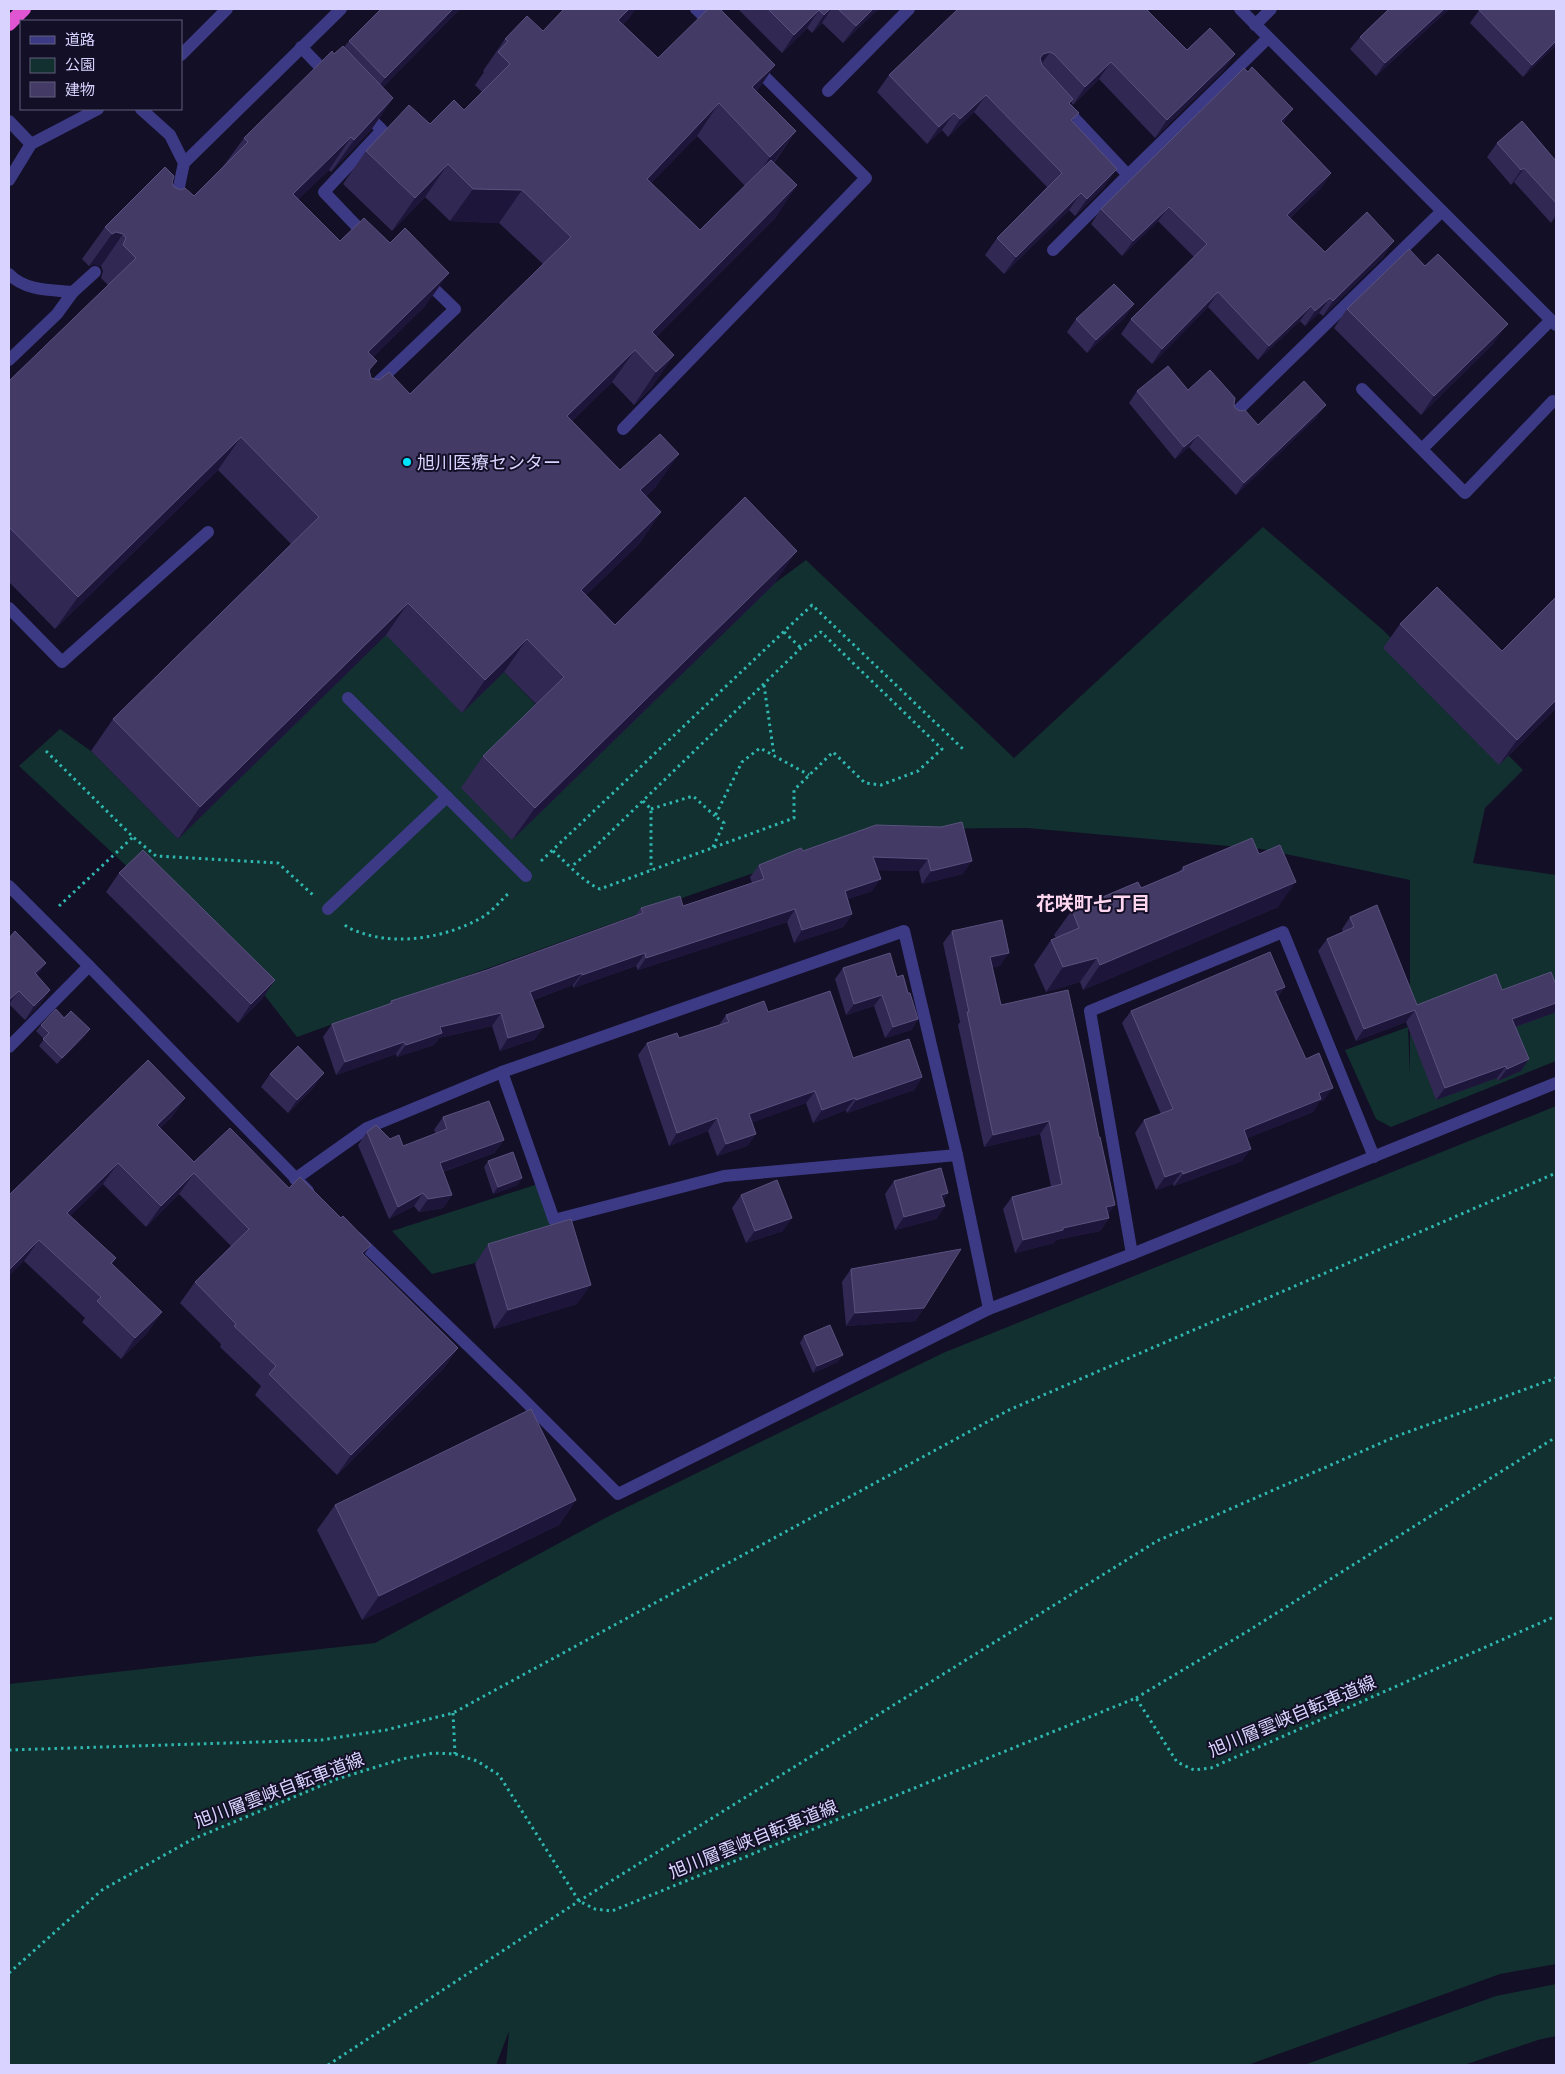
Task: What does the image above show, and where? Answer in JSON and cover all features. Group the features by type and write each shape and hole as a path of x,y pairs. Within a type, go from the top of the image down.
{"highway":[{"path":"9,24 24,9"}],"street":[{"path":"182,54 227,9"},
{"path":"163,208 176,196 184,164 341,9"},
{"path":"696,9 725,37"},
{"path":"828,91 909,9"},
{"path":"1240,9 1554,322 1422,450"},
{"path":"1255,25 1271,9"},
{"path":"1053,250 1268,38"},
{"path":"301,47 335,82"},
{"path":"623,429 866,178 746,58"},
{"path":"1056,98 1128,175"},
{"path":"355,103 382,130 324,192 374,244"},
{"path":"9,180 31,144 96,110"},
{"path":"142,110 170,135 184,164"},
{"path":"9,121 31,144"},
{"path":"1233,415 1442,211"},
{"path":"368,392 455,308 415,270"},
{"path":"9,360 57,314 73,292 95,272"},
{"path":"9,274 15,281 37,289 73,292"},
{"path":"1362,389 1465,493 1553,401"},
{"path":"9,608 62,662 208,532"},
{"path":"348,698 526,876"},
{"path":"328,909 447,797"},
{"path":"9,886 90,966 317,1199"},
{"path":"295,1178 367,1128 502,1072 904,931 957,1155 990,1309"},
{"path":"1132,1254 1090,1011 1282,932 1374,1157"},
{"path":"9,1047 90,966"},
{"path":"502,1072 554,1220 724,1176 957,1155"},
{"path":"346,1227 618,1494 990,1309 1132,1254 1556,1083"}],"path":[{"path":"46,750 133,837 156,856 278,863 348,928 370,936 396,939 425,936 452,930 483,917 812,605 963,750"},
{"path":"784,632 801,648"},
{"path":"553,850 571,867 589,884 600,889 794,818 794,790 832,752 865,783 881,785 918,771 942,750 821,632 801,648 595,847 571,867"},
{"path":"764,685 774,756"},
{"path":"715,816 742,762 760,748 809,775"},
{"path":"650,809 693,796 724,823 713,848"},
{"path":"643,801 650,809 651,871"},
{"path":"44,920 133,837"},
{"path":"9,1750 321,1740 386,1730 454,1713 1009,1410 1556,1173"},
{"path":"328,2065 579,1901 1157,1541 1397,1436 1556,1378"},
{"path":"1136,1698 1248,1631 1556,1437"},
{"name":"旭川層雲峡自転車道線","path":"9,1973 102,1890 193,1839 337,1778 410,1758 433,1753 455,1754 477,1761 498,1775 579,1901 595,1909 612,1911 1136,1698 1178,1762 1194,1770 1211,1768 1556,1616"},
{"path":"454,1713 455,1754"}],"green space":[{"path":"1263,527 1383,630 1523,770 1485,808 1473,863 1556,875 1556,1061 1391,1127 1376,1119 1345,1050 1408,1027 1410,1076 1410,880 1262,849 1027,828 881,829 699,892 297,1037 262,992 19,766 60,729 91,751 178,839 398,623 462,712 504,672 541,710 512,840 775,583 806,560 1014,758"},
{"path":"1556,1106 1556,1964 1500,1974 1248,2065 506,2065 509,2031 496,2065 9,2065 9,1684 375,1643 611,1515 943,1353"},
{"path":"541,1183 557,1238 432,1274 392,1231"},
{"path":"1556,1984 1556,2036 1538,2040 1464,2065 1304,2065 1496,1996"}],"building":[{"path":"381,9 453,9 385,78 349,41"},
{"name":"旭川医療センター","path":"564,9 629,9 618,20 658,58 708,9 720,9 775,65 752,87 796,131 770,157 719,103 647,179 700,230 771,160 797,185 652,332 674,355 656,372 635,350 567,416 620,470 660,434 679,454 640,490 661,512 581,590 615,625 745,497 797,551 535,808 483,756 564,677 527,639 485,680 408,603 200,807 113,719 319,517 241,437 78,597 9,527 9,381 136,258 123,245 126,238 123,234 116,232 112,234 105,227 165,167 174,176 172,183 174,187 181,190 185,188 194,196 248,142 244,138 332,51 334,54 343,46 393,98 354,140 351,137 293,194 340,241 364,218 390,243 405,228 449,273 368,352 377,361 369,370 371,378 379,380 389,372 410,394 571,237 522,190 473,189 448,164 415,198 366,151 409,105 430,124 454,100 464,110 510,64 498,52 508,41 505,39 527,16 543,31"},
{"path":"768,9 830,9 824,15 819,10 794,35"},
{"path":"838,9 873,9 856,26"},
{"path":"958,9 1146,9 1187,50 1210,28 1235,54 1167,120 1111,62 1085,87 1054,54 1050,52 1043,54 1040,58 1042,65 1073,99 1069,103 1079,113 1071,120 1117,169 1087,199 1081,193 1016,257 997,238 1062,173 986,95 960,119 954,113 939,127 889,75"},
{"path":"1389,9 1444,9 1385,63 1360,37"},
{"path":"1556,9 1556,41 1532,65 1479,10"},
{"path":"1252,67 1293,109 1281,121 1331,173 1287,215 1325,252 1367,212 1394,241 1333,301 1330,298 1315,311 1311,306 1269,346 1218,292 1162,349 1131,319 1207,244 1169,207 1133,241 1101,209 1244,68 1248,72"},
{"path":"1522,121 1556,161 1556,203 1524,168 1521,170 1497,143"},
{"path":"1409,249 1425,266 1438,254 1508,324 1434,396 1347,309"},
{"path":"1114,284 1134,304 1096,340 1076,319"},
{"path":"1168,366 1188,390 1210,370 1235,398 1235,408 1240,411 1245,410 1258,425 1304,381 1326,405 1244,483 1198,435 1184,447 1137,391"},
{"path":"1437,587 1502,651 1556,597 1556,700 1517,740 1400,624"},
{"path":"962,822 972,861 931,871 928,859 873,857 881,879 845,891 852,914 802,930 795,909 646,958 645,953 582,975 582,973 530,992 544,1027 508,1038 501,1013 440,1027 442,1033 406,1045 404,1042 345,1062 332,1024 392,1003 391,1001 487,970 643,913 641,908 680,896 683,906 764,879 759,865 801,848 803,851 876,825 941,827"},
{"path":"1252,838 1259,854 1280,845 1296,882 1100,965 1097,958 1063,967 1051,940 1079,928 1072,910 1138,882 1141,888 1184,870 1183,867"},
{"path":"143,850 275,980 251,1004 119,873"},
{"path":"1377,905 1417,1005 1496,974 1502,990 1551,972 1556,985 1556,1003 1512,1019 1529,1059 1507,1069 1506,1066 1445,1088 1415,1010 1364,1029 1327,939 1354,927 1350,917"},
{"path":"1002,920 1009,953 990,957 1001,1005 1068,990 1115,1205 1106,1207 1109,1218 1063,1228 1063,1230 1023,1240 1012,1197 1062,1184 1049,1121 993,1135 952,931"},
{"path":"15,931 46,963 35,973 50,990 34,1006 19,991 9,1000 9,938"},
{"path":"1270,952 1285,987 1275,991 1306,1059 1319,1053 1333,1088 1319,1093 1321,1099 1244,1130 1251,1149 1183,1174 1182,1171 1165,1177 1144,1120 1173,1109 1131,1011"},
{"path":"890,953 897,977 903,975 918,1019 893,1027 882,995 854,1004 843,968"},
{"path":"830,991 853,1058 909,1039 922,1077 822,1110 815,1091 749,1114 756,1134 726,1144 717,1118 677,1133 647,1043 677,1033 679,1038 729,1022 726,1015 764,1001 768,1012"},
{"path":"56,1009 64,1018 71,1011 90,1029 62,1058 43,1039 49,1033 41,1025"},
{"path":"298,1046 324,1073 297,1100 270,1074"},
{"path":"148,1060 185,1098 157,1125 194,1162 230,1128 289,1188 300,1177 341,1218 343,1216 371,1245 362,1253 458,1348 351,1455 269,1374 276,1366 234,1326 236,1324 195,1282 249,1229 194,1173 161,1206 118,1163 67,1213 116,1258 111,1263 162,1312 135,1338 97,1301 101,1297 39,1240 9,1270 9,1195"},
{"path":"489,1101 504,1140 440,1163 452,1195 428,1199 423,1193 398,1207 367,1132 376,1125 390,1139 399,1135 403,1146 447,1129 443,1117"},
{"path":"513,1152 522,1178 498,1187 488,1161"},
{"path":"941,1168 948,1193 941,1195 945,1206 904,1217 894,1181"},
{"path":"777,1180 792,1218 755,1231 741,1195"},
{"path":"571,1219 591,1285 508,1310 488,1244"},
{"path":"961,1249 924,1308 855,1313 851,1269"},
{"path":"830,1325 843,1355 817,1366 804,1336"},
{"path":"531,1409 576,1500 379,1596 335,1505"}],"place":[{"name":"旭川医療センター","path":"407,462"}],"district":[{"name":"花咲町七丁目","path":"1093,903"}]}
